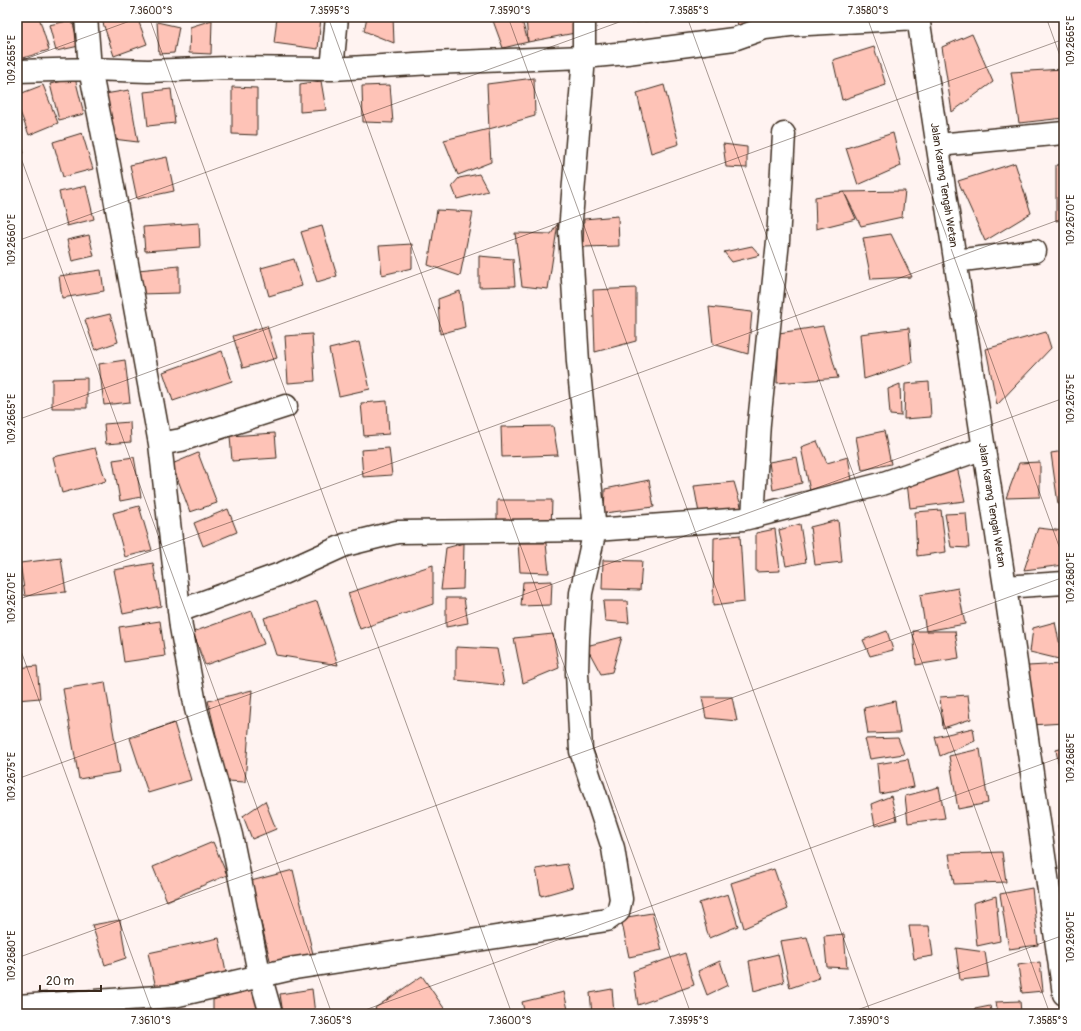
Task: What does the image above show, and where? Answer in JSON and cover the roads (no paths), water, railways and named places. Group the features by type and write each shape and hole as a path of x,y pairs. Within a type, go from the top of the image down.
{"street":[{"path":"86,17 90,68 160,444 179,610 196,709 231,835 260,976 271,1014"},
{"path":"332,68 337,17"},
{"path":"17,1006 174,996 296,968 607,920 618,912 621,899 613,848 581,751 577,673 581,593 595,530 578,362 570,232 584,57 584,17"},
{"path":"17,71 90,68 148,71 227,68 332,68 584,57 627,53 734,38 765,28 790,25 918,17"},
{"name":"Jalan Karang Tengah Wetan","path":"918,17 1005,587 1054,860 1064,994"},
{"path":"938,145 1064,133"},
{"path":"753,517 759,423 778,241 784,134"},
{"path":"955,261 1035,251"},
{"path":"160,444 181,440 286,406"},
{"path":"179,610 283,573 345,545 397,532 595,530 744,520 881,484 984,448"},
{"path":"1005,587 1064,583"}]}
